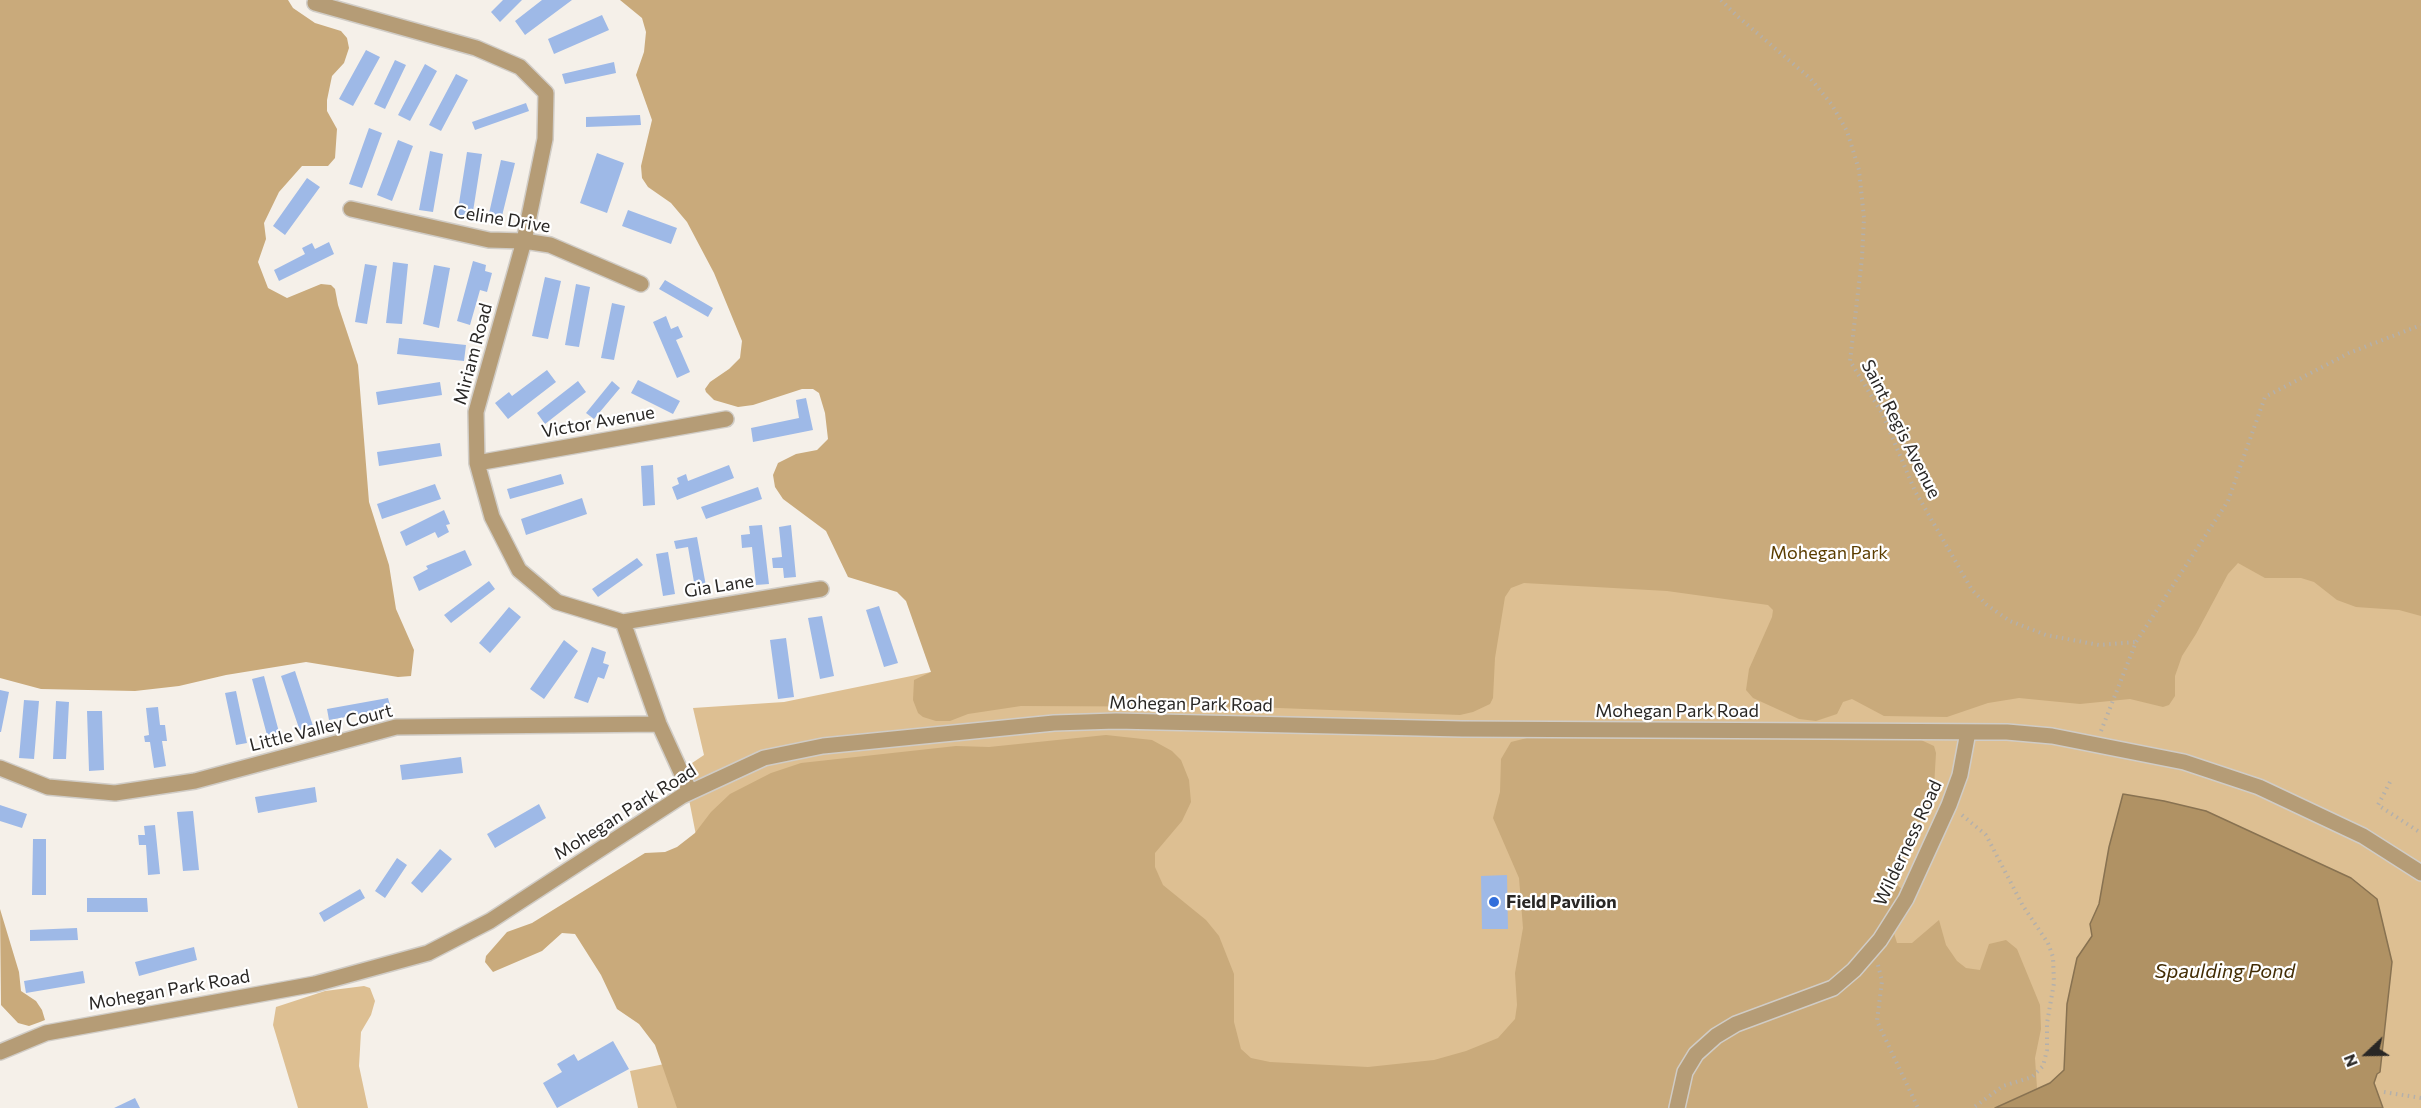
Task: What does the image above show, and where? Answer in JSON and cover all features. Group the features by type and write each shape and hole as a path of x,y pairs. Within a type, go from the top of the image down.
{"street":[{"name":"Miriam Road","path":"315,3 476,48 520,67 546,93 545,140 524,241 476,412 477,463 492,517 519,570 557,602 623,622"},
{"name":"Celine Drive","path":"351,208 489,240 524,241 550,245 641,284"},
{"name":"Victor Avenue","path":"477,463 726,419"},
{"name":"Gia Lane","path":"623,622 821,589"},
{"path":"623,622 659,724 690,792"},
{"name":"Mohegan Park Road","path":"0,1052 46,1033 315,984 418,957 490,921 690,792 746,765 789,752 1063,722 1462,729 2018,733 2097,743 2184,762 2259,788 2362,836 2421,873"},
{"name":"Little Valley Court","path":"0,768 48,787 115,793 195,781 396,727 659,724"},
{"name":"Wilderness Road","path":"1677,1108 1685,1072 1696,1054 1716,1036 1736,1024 1826,992 1846,978 1874,947 1906,899 1948,805 1960,775 1968,732"}],"path":[{"name":"Saint Regis Avenue","path":"1722,0 1736,15 1811,79 1832,105 1847,131 1859,170 1864,218 1862,258 1850,361 1882,413 1915,491 1972,590 1987,605 2010,621 2046,635 2099,645 2136,642"},
{"path":"2097,743 2136,642 2228,501 2265,397 2349,353 2421,325"},
{"path":"2390,782 2378,805 2421,833"},
{"path":"1960,813 1986,835 2023,906 2048,943 2053,957 2055,983 2047,1023 2047,1050 2043,1066 2032,1077 2003,1086 1973,1108"},
{"path":"1874,947 1882,981 1877,1021 1918,1108"},
{"path":"2384,1092 2421,1098"}],"green space":[{"path":"0,0 288,0 293,8 315,23 341,31 347,38 349,48 344,63 332,76 327,100 327,111 337,129 335,158 328,166 302,166 279,192 264,223 266,239 258,262 268,288 287,298 321,284 331,285 335,289 358,365 369,502 389,565 396,609 414,650 411,676 398,677 306,662 226,675 179,686 135,691 41,689 0,678"},
{"path":"620,0 2421,0 2421,616 2399,610 2356,607 2337,600 2314,582 2301,578 2265,578 2238,563 2228,574 2182,656 2175,676 2175,696 2169,705 2163,707 2130,699 2080,704 2019,698 1988,703 1947,717 1884,716 1852,699 1843,702 1837,714 1816,721 1799,719 1753,698 1746,690 1749,669 1772,617 1773,610 1768,605 1667,591 1524,583 1511,588 1505,597 1495,658 1493,698 1490,704 1460,715 1253,707 1021,706 968,714 950,721 936,721 923,717 918,713 913,700 914,680 931,672 906,601 897,592 848,577 826,531 783,499 775,487 773,475 778,463 796,454 817,450 828,439 825,413 819,393 813,389 802,389 753,405 738,407 714,400 706,392 705,389 710,382 740,358 742,341 714,273 687,222 671,203 648,187 642,178 641,166 652,120 636,75 644,52 646,32 642,18"},
{"name":"Mohegan Park","path":"2421,0 2421,1108 638,1108 630,1071 738,1049 683,769 704,755 693,708 784,702 931,672"},
{"path":"1106,735 1152,740 1172,751 1181,760 1189,780 1191,802 1182,821 1155,853 1155,867 1163,885 1206,920 1219,936 1234,974 1234,1022 1241,1049 1251,1058 1270,1062 1368,1067 1434,1060 1466,1051 1498,1038 1515,1019 1517,1005 1515,973 1523,928 1519,878 1493,818 1500,792 1501,759 1511,742 1531,737 1921,740 1934,746 1936,753 1934,787 1895,883 1905,892 1890,920 1897,943 1912,943 1939,920 1946,945 1957,961 1966,968 1980,970 1989,944 2006,940 2017,949 2040,1005 2041,1029 2035,1058 2037,1088 1995,1108 677,1108 655,1045 639,1024 617,1009 601,975 575,934 562,933 542,951 493,972 485,962 486,956 507,932 532,923 645,853 665,852 677,847 695,833 711,812 730,794 771,773 801,763 956,746 989,747"},
{"path":"0,909 19,972 21,991 36,1001 45,1020 29,1026 18,1023 1,1005"},
{"path":"364,986 370,988 375,1001 371,1015 361,1032 359,1066 368,1108 298,1108 273,1025 276,1007 325,991"}],"water":[{"name":"Spaulding Pond","path":"2123,794 2206,811 2351,878 2377,899 2392,962 2380,1072 2374,1083 2383,1108 1995,1108 2050,1083 2064,1070 2067,1004 2077,958 2092,936 2090,924 2099,904 2109,847"}],"building":[{"path":"503,0 522,0 500,22 491,12"},
{"path":"542,0 572,0 525,35 515,21"},
{"path":"602,15 609,30 554,54 548,39"},
{"path":"366,50 380,57 353,106 339,99"},
{"path":"395,60 406,65 385,109 374,104"},
{"path":"614,62 616,73 565,84 562,74"},
{"path":"425,64 437,71 410,121 398,115"},
{"path":"456,74 468,80 441,131 429,125"},
{"path":"526,103 529,111 475,130 472,122"},
{"path":"640,115 641,125 586,127 586,117"},
{"path":"369,128 382,133 362,188 349,184"},
{"path":"398,140 413,146 392,201 377,195"},
{"path":"430,151 443,154 433,212 419,210"},
{"path":"467,152 482,154 472,218 457,216"},
{"path":"597,153 624,163 607,213 580,203"},
{"path":"501,160 515,163 501,220 488,218"},
{"path":"307,178 320,187 285,235 273,226"},
{"path":"628,210 677,228 671,244 622,226"},
{"path":"329,242 334,254 279,281 274,270 305,254 302,248 312,243 315,249"},
{"path":"473,261 486,265 485,271 492,273 487,292 480,290 470,325 457,321"},
{"path":"393,262 408,264 402,324 386,323"},
{"path":"365,264 377,266 367,324 355,322"},
{"path":"434,265 450,268 439,328 423,324"},
{"path":"545,277 561,281 548,339 532,336"},
{"path":"665,280 713,308 708,317 659,289"},
{"path":"576,284 590,287 579,347 565,345"},
{"path":"612,303 625,306 614,360 601,358"},
{"path":"666,316 671,329 678,326 683,337 676,340 690,372 677,378 653,322"},
{"path":"399,338 466,345 464,361 397,354"},
{"path":"547,370 556,382 508,419 495,403 509,392 512,396"},
{"path":"638,380 680,401 673,414 631,393"},
{"path":"578,381 586,392 545,424 537,413"},
{"path":"612,381 620,388 594,419 586,413"},
{"path":"440,382 442,395 378,405 376,392"},
{"path":"806,398 813,430 753,442 751,428 799,418 796,400"},
{"path":"440,443 442,456 379,466 377,452"},
{"path":"653,465 655,505 643,506 641,466"},
{"path":"729,465 734,478 677,500 672,487 679,484 677,478 686,474 688,481"},
{"path":"561,474 564,484 510,499 507,489"},
{"path":"435,484 441,499 382,519 377,504"},
{"path":"758,487 762,499 706,519 701,507"},
{"path":"582,498 587,514 526,535 521,519"},
{"path":"444,510 450,524 446,525 449,532 438,538 435,532 406,546 400,532"},
{"path":"762,525 769,584 756,585 752,547 742,548 741,535 750,534 749,526"},
{"path":"791,525 796,577 784,578 783,568 773,568 772,558 782,557 779,527"},
{"path":"697,537 706,586 695,588 688,547 676,549 674,541"},
{"path":"465,550 472,565 419,591 413,577 428,569 426,566"},
{"path":"668,552 675,594 663,596 656,554"},
{"path":"637,558 643,565 598,597 592,589"},
{"path":"489,581 495,589 451,623 444,615"},
{"path":"879,606 898,663 884,667 866,610"},
{"path":"509,607 521,617 490,653 479,643"},
{"path":"822,616 834,676 820,679 808,618"},
{"path":"786,638 794,697 778,699 770,640"},
{"path":"564,640 578,651 544,699 530,689"},
{"path":"592,647 606,652 603,663 609,665 604,679 598,677 588,703 574,698"},
{"path":"295,671 313,726 300,731 281,676"},
{"path":"264,676 279,732 267,735 252,679"},
{"path":"0,690 9,692 1,732 0,732"},
{"path":"236,691 247,743 236,745 225,693"},
{"path":"388,698 391,709 329,720 327,709"},
{"path":"24,700 39,701 34,759 19,758"},
{"path":"56,701 69,702 66,759 53,759"},
{"path":"158,707 160,725 165,725 167,741 162,741 166,766 154,768 150,742 145,742 144,736 149,735 146,708"},
{"path":"87,711 102,711 104,770 89,771"},
{"path":"461,757 463,773 402,780 400,765"},
{"path":"315,787 317,802 258,813 255,797"},
{"path":"539,804 546,818 495,848 487,834"},
{"path":"0,805 27,814 22,828 0,821"},
{"path":"193,811 199,870 183,871 177,812"},
{"path":"155,825 160,874 148,875 146,845 139,845 138,835 145,835 144,826"},
{"path":"33,839 46,839 46,895 32,895"},
{"path":"440,849 452,859 422,893 411,883"},
{"path":"397,858 407,865 385,898 375,891"},
{"name":"Field Pavilion","path":"1507,875 1508,929 1482,929 1481,876"},
{"path":"360,889 365,898 324,922 319,913"},
{"path":"87,898 147,898 148,912 87,912"},
{"path":"77,928 78,940 30,941 30,930"},
{"path":"194,947 197,960 139,976 135,962"},
{"path":"83,971 85,983 26,993 24,981"},
{"path":"613,1041 629,1069 557,1108 543,1083 562,1072 557,1064 574,1054 578,1061"},
{"path":"135,1098 140,1108 114,1108"}],"place":[{"name":"Field Pavilion","path":"1494,902"}]}
